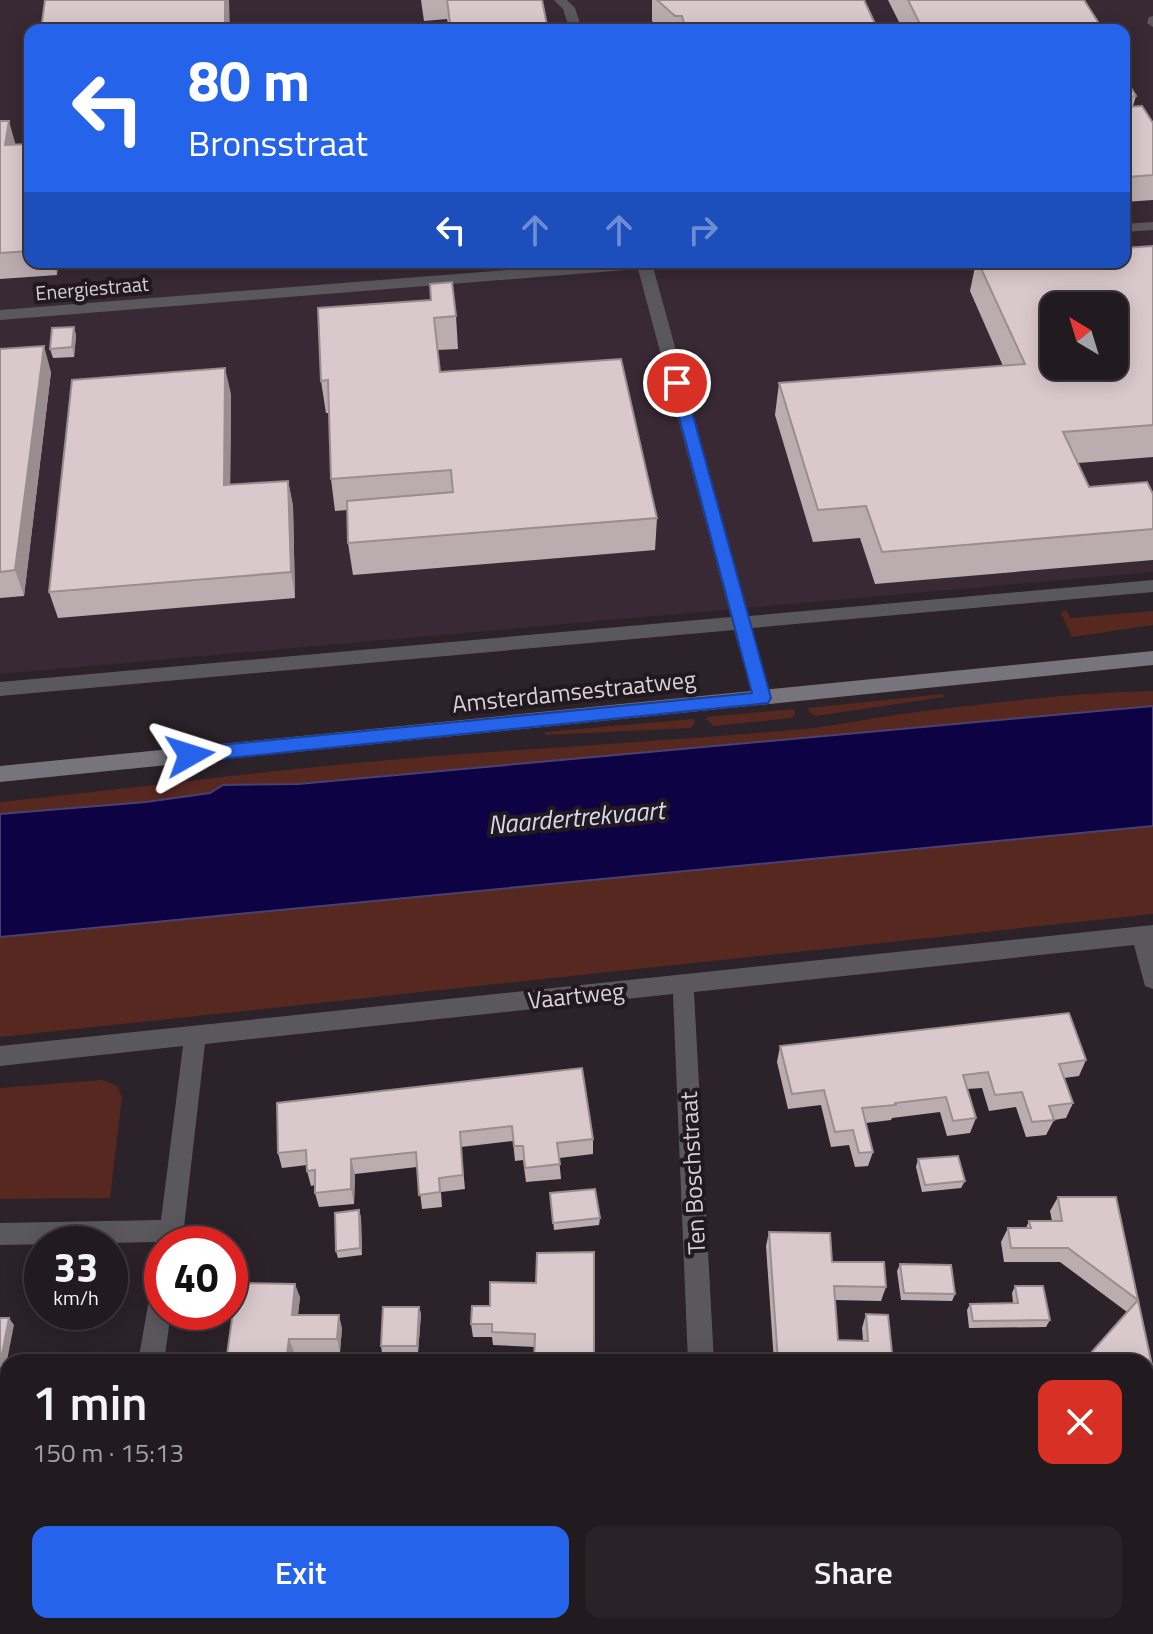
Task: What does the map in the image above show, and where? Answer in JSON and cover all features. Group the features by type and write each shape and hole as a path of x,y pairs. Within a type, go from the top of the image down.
{"street":[{"path":"564,4 573,24"},
{"path":"1130,228 1153,226"},
{"name":"Energiestraat","path":"0,315 582,268"},
{"path":"645,268 762,698"},
{"path":"0,689 1153,586"},
{"name":"Amsterdamsestraatweg","path":"0,774 1153,658"},
{"path":"1148,934 1153,980"},
{"name":"Vaartweg","path":"0,1056 1148,934"},
{"name":"Ten Boschstraat","path":"683,983 701,1354"},
{"path":"172,1226 195,1035"},
{"path":"0,1234 144,1237"},
{"path":"152,1354 156,1330"}],"shaded area":[{"path":"0,0 1153,0 1153,572 0,674"},
{"path":"1066,610 1070,618 1153,611 1153,625 1072,637 1061,613"},
{"path":"1153,691 1153,706 298,784 223,785 210,793 146,802 0,814 0,802 274,771 805,729 991,703"},
{"path":"943,694 944,697 816,716 808,708"},
{"path":"794,709 792,718 714,726 707,720 707,717"},
{"path":"694,719 695,723 690,728 546,735 544,732"},
{"path":"1153,826 1153,914 0,1037 0,937"},
{"path":"102,1080 117,1086 122,1097 110,1198 0,1199 0,1088"}],"water":[{"name":"Naardertrekvaart","path":"1153,706 1153,826 0,937 0,814 146,802 210,793 223,785 298,784"}],"building":[{"path":"45,0 225,0 225,24 42,24"},
{"path":"447,0 542,0 547,24 450,24"},
{"path":"657,0 864,0 875,24 684,24 682,16 675,16"},
{"path":"908,0 1084,0 1099,24 920,24"},
{"path":"1142,106 1153,123 1153,175 1130,177 1130,107"},
{"path":"0,121 9,121 5,145 24,144 24,251 0,253"},
{"path":"1153,246 1153,425 1063,432 1089,487 1147,482 1153,494 1153,529 882,552 866,506 818,510 779,383 1025,364 981,268 1130,268 1130,248"},
{"path":"452,282 456,316 434,318 440,372 621,359 657,518 348,543 347,501 453,492 451,470 331,479 328,380 321,381 318,308 431,300 430,284"},
{"path":"74,327 72,347 50,349 52,328"},
{"path":"44,346 15,570 0,572 0,349"},
{"path":"225,368 224,485 288,481 291,572 49,592 72,380"},
{"path":"1069,1013 1086,1060 1059,1064 1073,1103 1049,1106 1054,1120 1032,1122 1022,1092 995,1095 988,1072 963,1075 976,1118 953,1121 946,1097 862,1108 873,1152 859,1153 853,1130 835,1132 824,1090 792,1094 780,1046"},
{"path":"582,1068 593,1139 557,1143 560,1164 525,1168 523,1146 514,1146 512,1126 460,1132 463,1175 439,1178 440,1192 419,1195 416,1152 351,1159 351,1189 315,1193 315,1170 307,1171 306,1150 278,1153 277,1103"},
{"path":"958,1156 965,1181 925,1185 918,1159"},
{"path":"595,1189 600,1218 553,1223 550,1193"},
{"path":"1058,1197 1116,1197 1138,1300 1068,1248 1011,1248 1008,1228 1031,1228 1029,1221 1062,1221"},
{"path":"359,1210 360,1248 336,1251 335,1213"},
{"path":"769,1232 830,1233 832,1262 884,1262 886,1287 834,1286 838,1340 868,1341 866,1314 888,1315 892,1354 777,1354"},
{"path":"594,1252 594,1354 534,1354 535,1334 492,1332 492,1324 471,1324 472,1306 490,1306 490,1282 536,1283 537,1253"},
{"path":"900,1264 951,1265 955,1294 904,1293"},
{"path":"248,1283 295,1284 292,1315 339,1315 337,1339 289,1339 287,1354 227,1354 230,1330 248,1330"},
{"path":"1015,1286 1043,1286 1050,1320 973,1321 970,1304 1018,1303"},
{"path":"1138,1300 1150,1354 1090,1354"},
{"path":"383,1307 419,1307 417,1346 381,1346"},
{"path":"0,1318 9,1318 2,1354"}],"route":[{"path":"190,755 762,698 677,383"}]}
